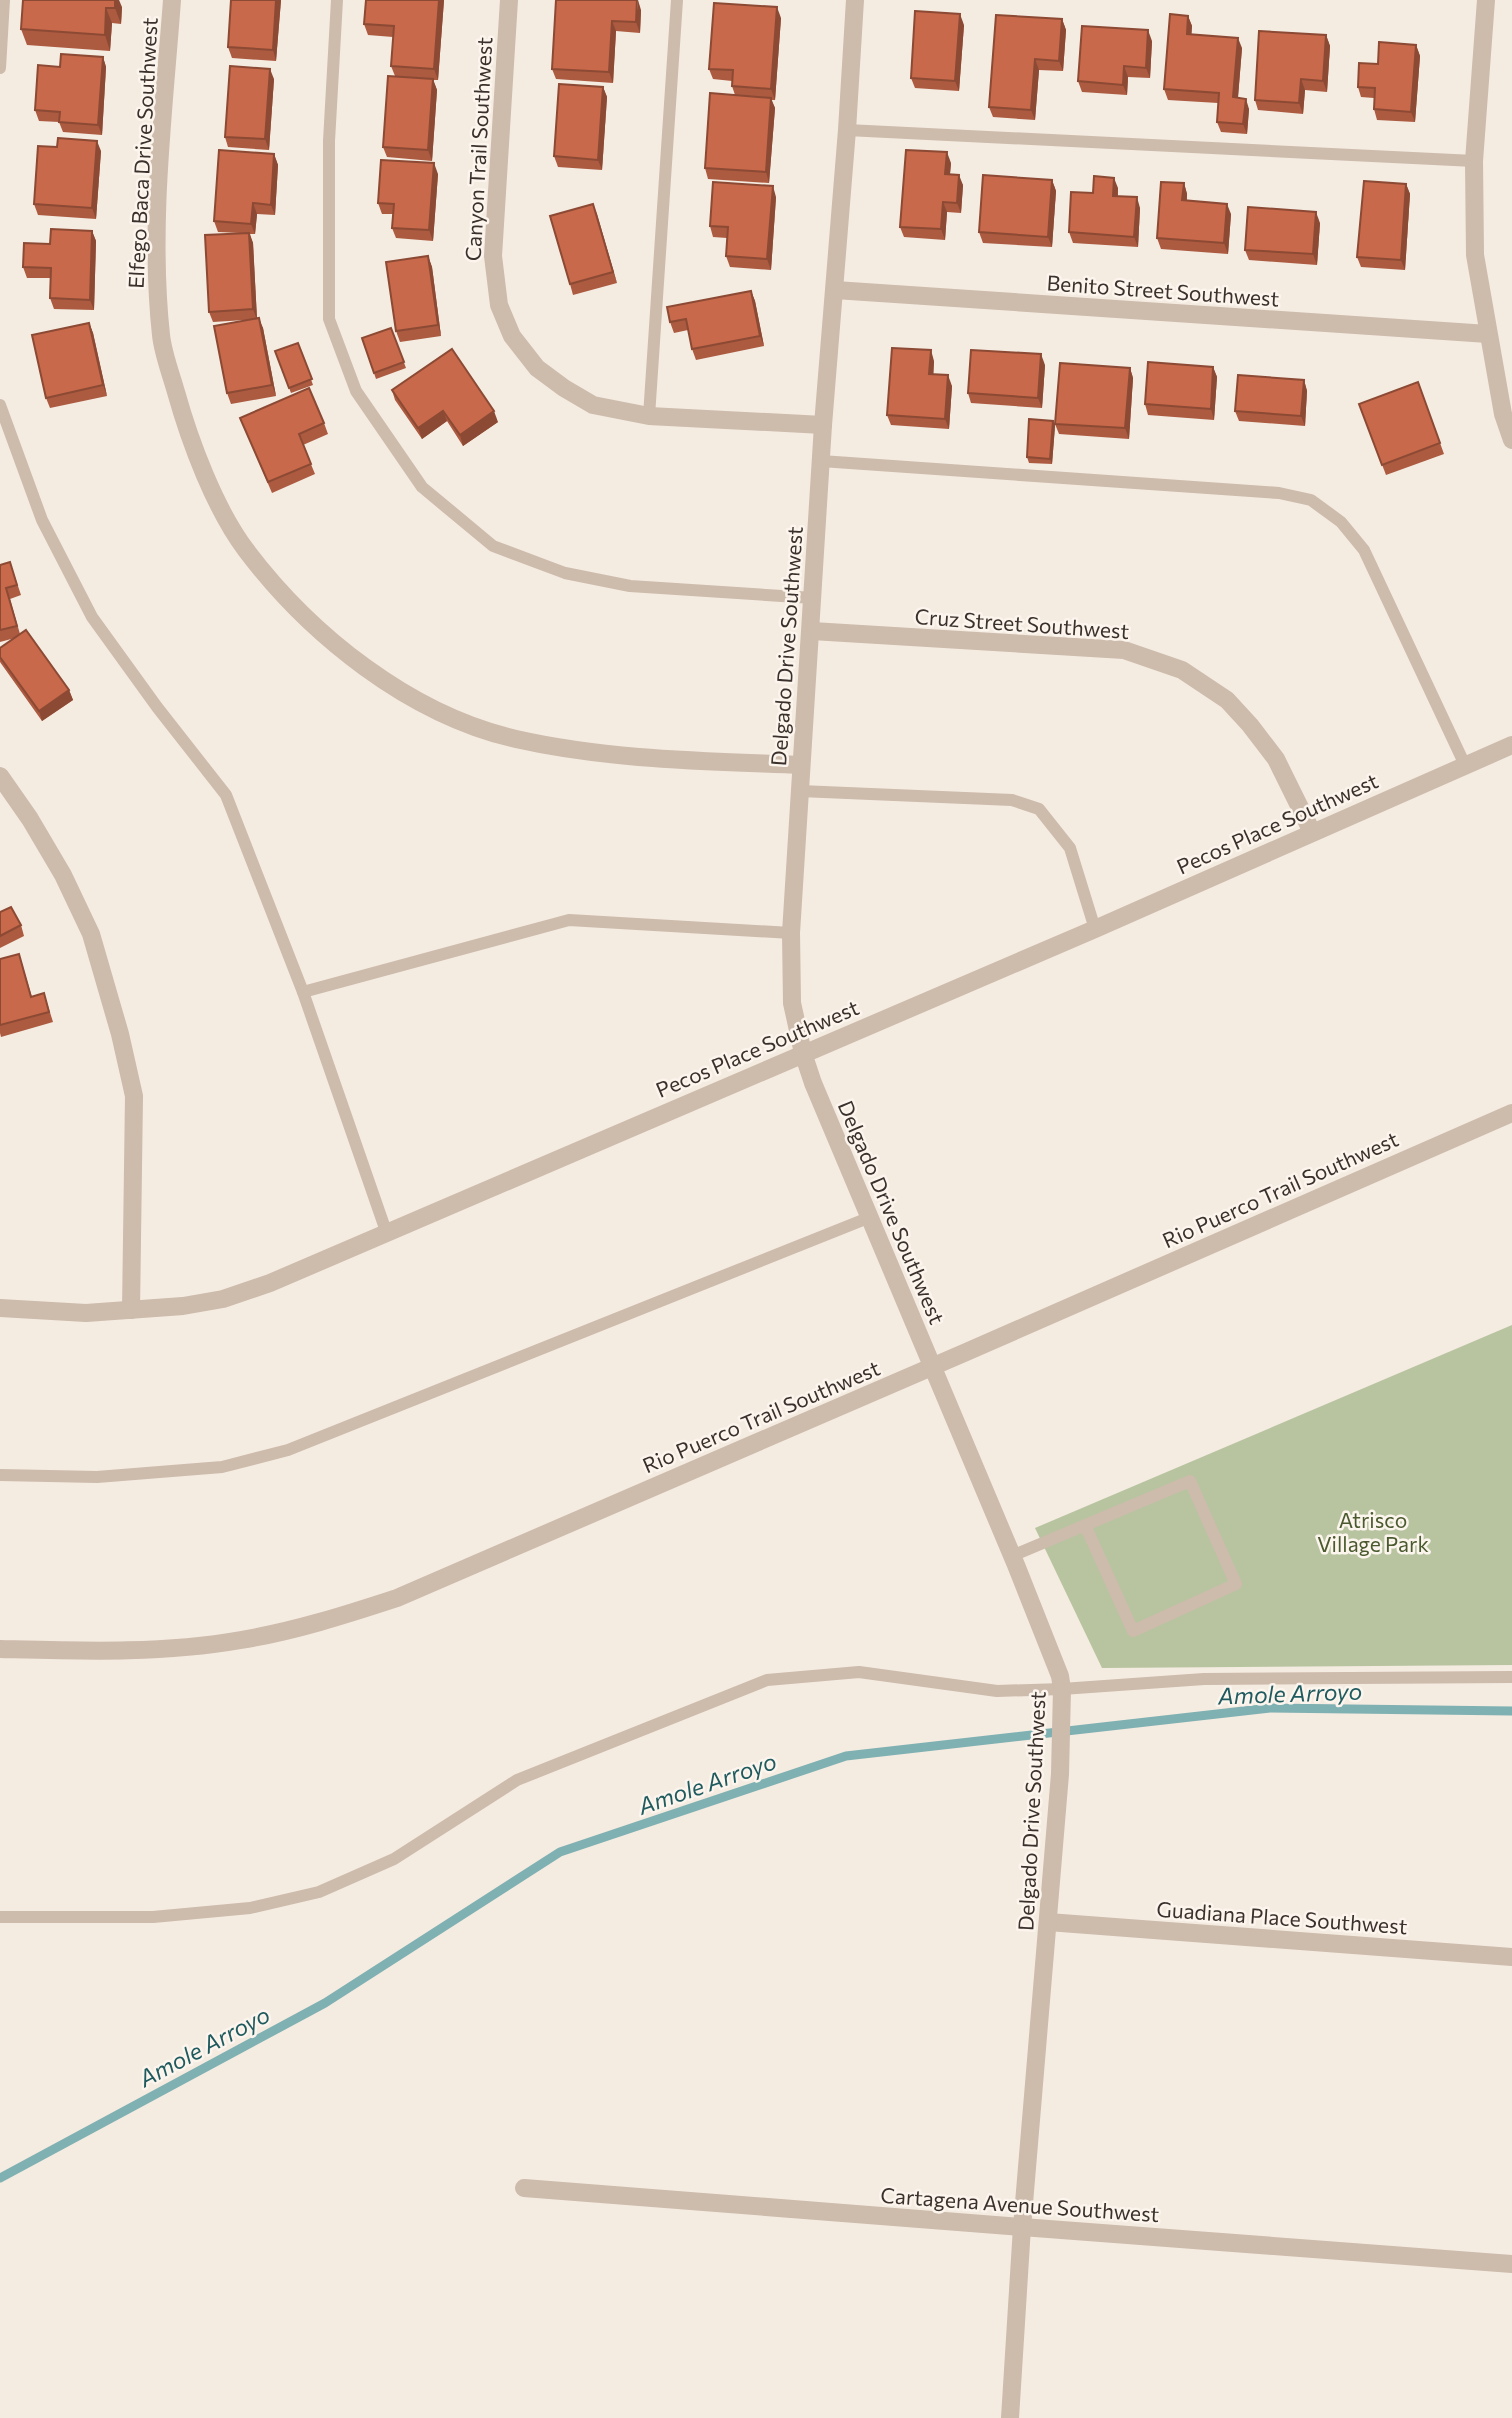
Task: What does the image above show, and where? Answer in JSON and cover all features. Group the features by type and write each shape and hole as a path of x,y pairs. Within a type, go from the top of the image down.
{"street":[{"name":"Elfego Baca Drive Southwest","path":"172,0 160,156 156,277 161,339 182,415 210,487 244,549 305,620 359,663 416,699 471,725 515,739 620,756 802,765"},
{"name":"Canyon Trail Southwest","path":"509,0 493,256 499,305 512,336 537,368 593,405 649,416 822,425"},
{"name":"Delgado Drive Southwest","path":"855,0 835,290 822,425 791,933 792,1003 803,1053 868,1218 1012,1556 1061,1683 1060,1774 1022,2227 1010,2418"},
{"path":"1486,0 1474,161 1475,255 1503,414 1512,440"},
{"name":"Benito Street Southwest","path":"835,290 1488,334"},
{"name":"Cruz Street Southwest","path":"811,631 1124,650 1182,670 1227,700 1250,725 1276,759 1312,832"},
{"name":"Pecos Place Southwest","path":"0,1308 86,1313 183,1306 223,1299 270,1283 1095,929 1512,745"},
{"path":"0,776 50,853 91,934 120,1034 134,1096 131,1310"},
{"name":"Rio Puerco Trail Southwest","path":"0,1649 105,1652 178,1648 242,1640 323,1623 397,1598 1512,1113"},
{"name":"Guadiana Place Southwest","path":"1048,1922 1512,1957"},
{"name":"Cartagena Avenue Southwest","path":"524,2188 1512,2264"}],"lane":[{"path":"0,68 4,0"},
{"path":"337,0 329,141 329,319 356,391 422,487 493,546 565,573 630,586 813,598"},
{"path":"649,416 677,0"},
{"path":"847,130 1474,161"},
{"path":"0,405 42,520 92,617 157,707 226,795 303,992 387,1234"},
{"path":"821,461 1279,493 1311,500 1341,522 1364,550 1465,765"},
{"path":"800,791 1012,800 1039,809 1070,848 1095,929"},
{"path":"303,992 569,920 791,933"},
{"path":"0,1475 97,1477 222,1467 288,1450 868,1218"},
{"path":"1012,1556 1084,1525 1190,1481 1236,1584 1133,1631 1084,1525"},
{"path":"0,1917 153,1917 250,1908 319,1892 394,1859 517,1780 767,1680 859,1672 997,1691 1061,1683 1098,1687 1204,1679 1512,1677"}],"green space":[{"name":"Atrisco Village Park","path":"1512,1325 1512,1665 1102,1668 1035,1528"}],"building":[{"path":"23,0 115,0 115,8 106,8 105,35 21,29"},
{"path":"231,0 276,0 273,50 228,47"},
{"path":"366,0 439,0 434,69 391,66 394,26 364,24"},
{"path":"556,0 637,0 636,22 612,21 609,72 552,69"},
{"path":"714,3 777,7 771,89 732,86 733,70 709,69"},
{"path":"915,11 960,14 955,81 911,78"},
{"path":"1170,14 1188,16 1187,34 1238,38 1233,97 1246,99 1243,124 1217,122 1219,93 1164,89"},
{"path":"996,15 1062,19 1059,61 1035,59 1031,110 989,107"},
{"path":"1082,26 1148,30 1146,68 1124,66 1123,85 1078,81"},
{"path":"1259,31 1326,35 1323,81 1301,79 1299,103 1255,100"},
{"path":"1379,42 1416,45 1411,112 1374,109 1375,88 1358,87 1359,63 1378,64"},
{"path":"61,54 103,57 98,125 59,122 60,112 35,110 38,65 60,67"},
{"path":"230,66 270,69 265,139 225,137"},
{"path":"388,76 433,79 428,150 383,147"},
{"path":"559,84 603,87 598,160 554,156"},
{"path":"710,93 771,98 766,172 705,168"},
{"path":"58,138 97,141 92,208 34,204 38,146 57,147"},
{"path":"219,150 274,154 271,205 253,203 251,224 214,221"},
{"path":"906,150 947,152 945,174 959,175 957,203 943,202 941,229 900,227"},
{"path":"381,160 434,163 429,230 392,228 394,204 378,203"},
{"path":"983,175 1052,180 1048,237 979,232"},
{"path":"1094,176 1114,178 1113,196 1137,197 1134,237 1069,232 1071,192 1093,193"},
{"path":"1364,181 1406,184 1401,260 1357,257"},
{"path":"713,182 773,186 767,259 726,256 728,227 710,226"},
{"path":"1161,182 1184,183 1182,200 1227,204 1224,243 1157,238"},
{"path":"593,204 613,272 570,284 550,216"},
{"path":"1248,207 1316,212 1313,254 1245,250"},
{"path":"51,229 92,231 90,300 50,298 51,268 23,267 24,243 50,244"},
{"path":"249,233 253,309 209,312 205,235"},
{"path":"428,256 438,325 396,331 386,262"},
{"path":"751,291 760,336 692,349 686,319 670,322 667,307"},
{"path":"259,318 272,385 227,393 214,326"},
{"path":"89,323 103,385 46,398 32,335"},
{"path":"391,328 404,362 374,373 362,338"},
{"path":"298,343 312,379 289,388 275,351"},
{"path":"892,348 931,350 929,374 948,375 945,419 887,415"},
{"path":"452,349 494,411 460,435 443,411 418,428 392,390"},
{"path":"971,350 1041,354 1038,398 968,393"},
{"path":"1148,362 1213,367 1211,409 1145,404"},
{"path":"1060,363 1130,368 1125,428 1055,424"},
{"path":"1238,375 1304,380 1301,416 1235,411"},
{"path":"1418,382 1440,443 1382,465 1359,404"},
{"path":"309,388 324,423 299,434 311,464 268,482 240,418"},
{"path":"1029,419 1053,421 1050,459 1027,457"},
{"path":"10,562 17,585 6,588 17,626 0,630 0,565"},
{"path":"26,630 69,690 39,711 0,657 0,648"},
{"path":"11,907 21,925 0,936 0,912"},
{"path":"19,954 31,997 44,993 49,1012 0,1025 0,959"}],"waterway":[{"name":"Amole Arroyo","path":"0,2178 325,2003 560,1852 846,1756 1270,1708 1512,1711"}]}
